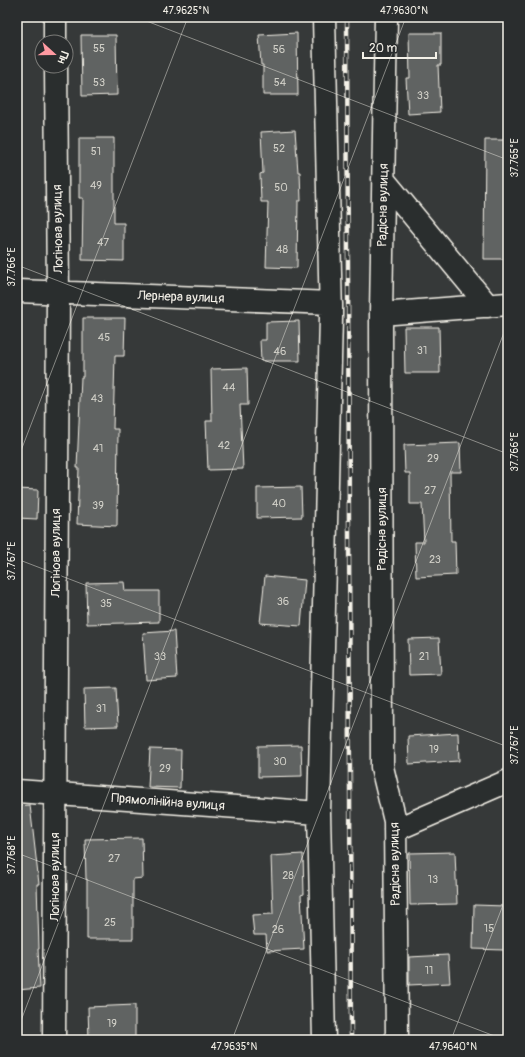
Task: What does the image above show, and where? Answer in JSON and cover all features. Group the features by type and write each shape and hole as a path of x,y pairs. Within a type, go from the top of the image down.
{"street":[{"path":"55,17 56,34"},
{"path":"324,17 331,310 320,813 324,1040"},
{"name":"Радісна вулиця","path":"386,17 381,314 382,767 395,821 397,1040"},
{"name":"Логінова вулиця","path":"54,1040 58,293 56,74"},
{"path":"383,179 498,305"},
{"name":"Лернера вулиця","path":"17,291 331,310"},
{"path":"381,314 498,305"},
{"path":"395,830 508,781"},
{"name":"Прямолінійна вулиця","path":"17,791 320,813"}],"building":[{"path":"297,33 298,95 263,95 263,65 261,65 259,35"},
{"path":"409,33 441,33 441,65 438,65 440,112 408,114 406,78 410,78"},
{"path":"81,35 116,35 117,95 82,96"},
{"path":"295,130 298,172 300,172 301,201 298,201 297,268 266,267 268,202 261,202 260,174 263,173 261,132"},
{"path":"79,138 114,138 114,223 124,223 124,261 82,260 83,198 79,198"},
{"path":"485,140 508,140 508,259 484,259"},
{"path":"83,318 125,318 124,356 115,356 113,429 118,429 117,526 77,524 79,468 77,468 81,377 83,377"},
{"path":"299,321 300,361 261,361 260,340 266,340 266,322"},
{"path":"404,327 439,327 440,373 405,373"},
{"path":"247,368 248,405 240,405 243,469 208,470 206,421 212,421 211,369"},
{"path":"460,443 461,472 450,472 451,541 455,541 456,575 416,577 415,542 424,542 422,504 410,504 410,473 405,473 404,445"},
{"path":"301,487 302,517 257,518 257,488"},
{"path":"17,489 38,490 37,519 17,518"},
{"path":"265,576 305,580 301,626 260,623"},
{"path":"124,582 125,591 159,591 159,622 87,624 86,583"},
{"path":"174,631 177,678 146,680 143,633"},
{"path":"439,638 441,674 409,675 408,639"},
{"path":"116,688 118,726 85,727 84,689"},
{"path":"458,733 459,761 409,764 408,736"},
{"path":"301,745 302,776 258,777 258,746"},
{"path":"150,749 181,750 180,788 148,787"},
{"path":"30,805 39,884 37,884 40,988 17,990 17,806"},
{"path":"142,838 143,878 133,879 133,939 87,939 85,839"},
{"path":"455,852 457,904 410,905 409,853"},
{"path":"303,854 304,894 301,895 304,949 267,951 266,935 254,935 252,915 273,914 271,856"},
{"path":"474,905 506,906 504,950 473,949"},
{"path":"448,955 450,983 409,985 409,957"},
{"path":"135,1005 135,1040 89,1040 88,1007"}],"railway":[{"path":"347,17 351,1040"}]}
